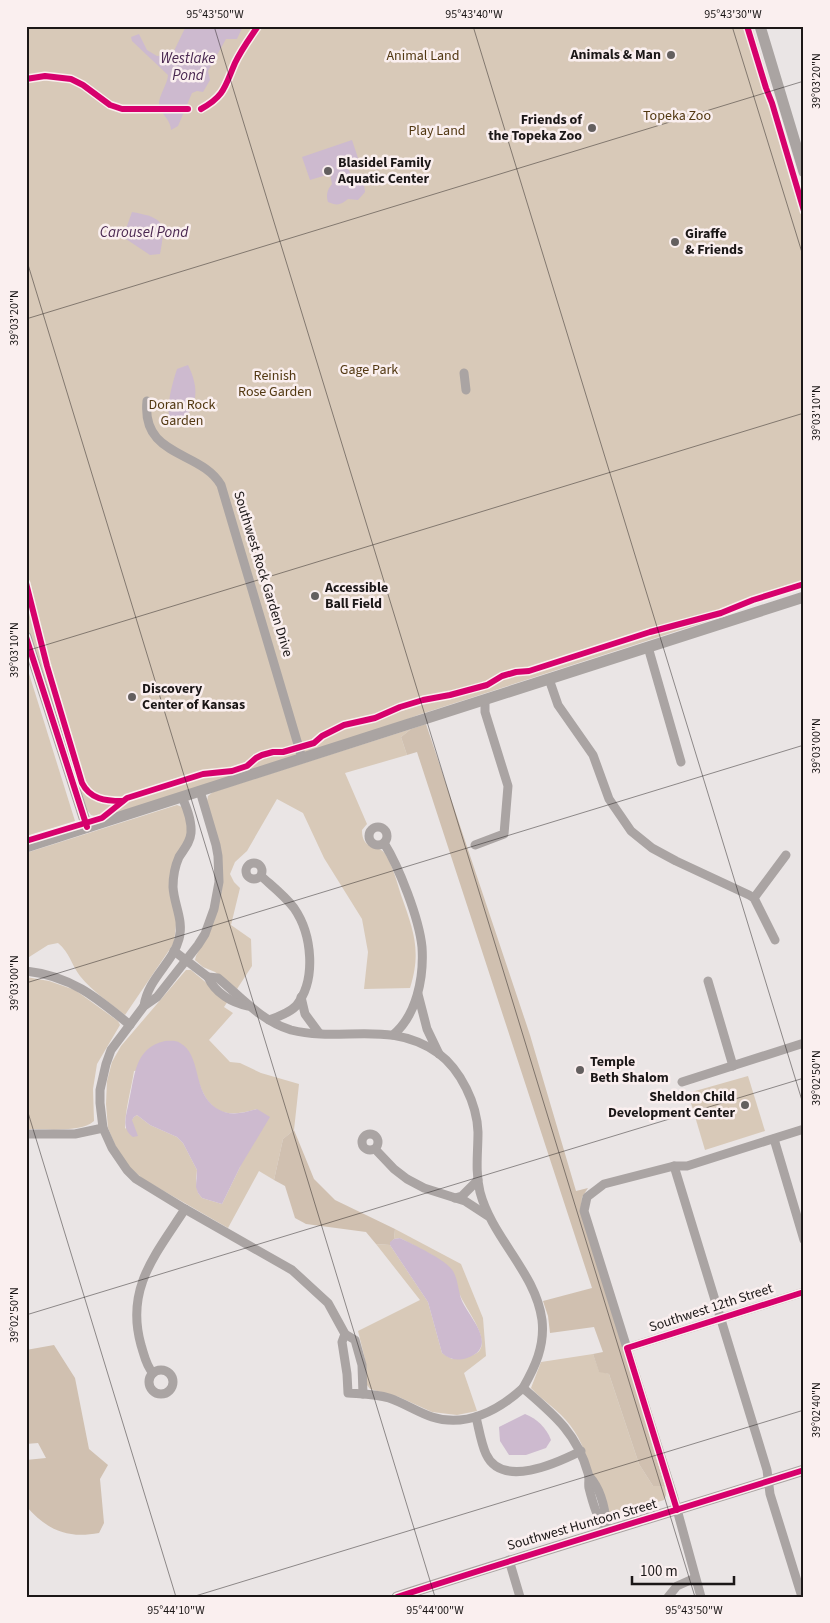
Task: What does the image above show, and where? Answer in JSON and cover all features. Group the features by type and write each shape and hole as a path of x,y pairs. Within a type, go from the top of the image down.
{"main road":[{"path":"760,26 803,165"},
{"path":"26,847 804,597"},
{"path":"26,637 87,827"},
{"name":"Southwest Huntoon Street","path":"396,1597 425,1592 509,1560 804,1470"}],"street":[{"path":"464,373 466,390"},
{"name":"Southwest Rock Garden Drive","path":"148,401 146,412 148,421 157,438 172,451 207,468 221,485 302,758"},
{"path":"648,647 681,762"},
{"path":"549,679 558,705 593,755 609,799 631,831 652,848 676,862 749,894 754,898 775,940"},
{"path":"475,845 504,834 508,786 485,712 485,700"},
{"path":"200,791 216,845 219,870 217,898 207,928 187,961 158,997 144,1006 111,1050 102,1077 100,1103 103,1128 112,1148 127,1170 136,1179 292,1270 328,1303 345,1334 355,1340 362,1365 363,1394"},
{"path":"144,1006 146,994 174,952 181,929 174,892 174,873 180,857 187,846 191,832 189,814 182,796"},
{"path":"384,843 395,860 420,935 422,957 418,991 412,1012 407,1022 393,1035"},
{"path":"754,898 786,855"},
{"path":"261,876 293,907 304,928 310,954 306,984 302,997 295,1007 288,1012 269,1020"},
{"path":"174,952 208,978 212,985 236,1004 248,1006 269,1020 290,1029 318,1033 379,1033 393,1035 422,1044 439,1054 453,1069 473,1104 478,1130 476,1169 484,1206 533,1290 540,1310 543,1333 541,1347 537,1362 523,1388 498,1408 476,1417 452,1419 432,1417 390,1398 348,1393 342,1342 345,1334"},
{"path":"26,971 72,983 102,1001 130,1025"},
{"path":"708,981 733,1066"},
{"path":"418,991 427,1029 439,1054"},
{"path":"302,997 305,1014 318,1033"},
{"path":"682,1082 804,1044"},
{"path":"26,1134 68,1134 103,1128"},
{"path":"701,1597 677,1510 584,1211 587,1198 604,1184 674,1166 687,1166 804,1129"},
{"path":"774,1139 804,1240"},
{"path":"375,1149 394,1170 407,1179 424,1188 465,1201 490,1218"},
{"path":"674,1166 767,1470 770,1494 802,1597"},
{"path":"455,1198 462,1196 478,1180"},
{"path":"153,1373 146,1362 137,1326 139,1291 151,1263 185,1209"},
{"name":"Southwest 12th Street","path":"627,1348 804,1292"},
{"path":"523,1388 562,1424 581,1451 590,1476 596,1483 606,1516 607,1531"},
{"path":"476,1417 486,1454 494,1466 507,1472 522,1472 556,1462 581,1451"},
{"path":"509,1560 520,1597"},
{"path":"668,1597 677,1586 695,1578"}],"green space":[{"name":"Gage Park","path":"26,26 752,26 804,199 804,588 418,715 393,725 102,818 91,815 84,806 26,625"},
{"path":"26,664 75,821 26,836"},
{"path":"411,729 401,737 407,755 345,773 367,824 362,830 363,837 367,844 383,851 386,855 393,870 409,919 416,951 414,975 410,988 364,989 368,952 362,919 324,858 303,813 277,799 247,851 235,862 230,874 240,888 231,925 251,939 252,966 237,989 195,960 214,922 222,888 207,801 208,796 213,792"},
{"path":"177,805 182,807 189,825 186,838 173,862 177,915 174,943 125,1015 101,997 85,981 58,943 48,945 26,959 26,853"},
{"path":"186,970 191,970 228,1001 224,1007 233,1013 209,1040 230,1062 240,1063 261,1073 299,1084 294,1130 283,1139 274,1180 259,1171 228,1228 143,1179 128,1166 116,1147 108,1128 107,1081 112,1062 121,1046","holes":["194,1065 207,1099 221,1111 242,1113 257,1109 240,1167 222,1204 202,1198 198,1193 197,1170 183,1143 177,1137 150,1125 137,1115 125,1129 134,1071"]},
{"path":"26,977 49,981 75,990 118,1021 120,1025 97,1064 93,1089 94,1121 88,1125 61,1130 26,1129"},
{"path":"748,1076 765,1131 705,1150 688,1093"},
{"path":"395,1229 461,1264 483,1318 486,1356 464,1373 477,1411 457,1415 432,1412 399,1397 370,1389 367,1385 365,1359 358,1331 420,1300 376,1244 390,1245 428,1302 442,1353 452,1359 470,1356 480,1349 482,1342 477,1326 460,1295 432,1255 400,1238 394,1239"},
{"path":"593,1354 599,1371 609,1374 639,1464 653,1486 665,1486 666,1495 664,1500 614,1515 609,1514 578,1437 566,1420 531,1388 541,1362"}],"shaded area":[{"path":"426,724 530,1035 576,1191 588,1188 582,1197 581,1210 665,1486 653,1486 639,1464 609,1374 599,1372 593,1354 603,1352 594,1327 550,1333 548,1316 543,1301 592,1288 417,752 407,755 401,737 411,729"},
{"path":"294,1130 314,1179 335,1200 395,1229 394,1239 390,1245 376,1244 366,1232 306,1224 295,1218 285,1186 274,1180 283,1139"},
{"path":"54,1345 75,1378 89,1449 108,1465 100,1479 104,1523 99,1533 77,1535 58,1531 42,1521 26,1506 26,1460 46,1458 38,1443 26,1444 26,1350"}],"water":[{"name":"Westlake Pond","path":"186,26 243,26 237,39 226,39 208,71 210,80 203,92 197,91 192,93 178,126 171,130 171,126 159,105 168,75 132,41 131,37 139,34 147,50 157,56 167,55 174,51"},
{"name":"Blasidel Family Aquatic Center","path":"352,140 360,164 348,168 352,177 364,184 365,192 358,200 348,199 339,204 328,202 328,190 332,184 330,174 310,180 302,157"},
{"name":"Carousel Pond","path":"132,212 157,219 160,223 163,235 160,254 150,255 123,237"},
{"path":"188,365 194,382 195,397 190,412 176,423 170,418 169,413 170,393 177,369"},
{"path":"165,1041 177,1041 187,1049 192,1056 203,1093 216,1108 226,1113 241,1113 257,1109 270,1117 240,1167 222,1204 202,1198 198,1193 196,1187 197,1170 183,1143 177,1137 150,1125 137,1115 132,1120 138,1136 133,1137 125,1125 138,1064 147,1050"},
{"path":"400,1238 437,1257 453,1271 462,1301 482,1339 481,1347 477,1353 457,1360 442,1353 428,1302 390,1245 390,1242 394,1239"},
{"path":"525,1414 541,1424 551,1440 546,1448 526,1455 509,1455 500,1441 499,1427"}],"cycle path":[{"path":"201,109 220,95 237,58 258,26"},
{"path":"747,26 804,211"},
{"path":"26,79 45,76 71,79 83,85 110,105 122,109 188,109"},
{"path":"26,583 47,666 82,783 89,793 94,796 122,801"},
{"path":"26,841 102,818 127,798 203,774 232,771 247,766 262,755 283,752 314,743 322,736 344,725 375,718 400,707 423,700 487,685 502,676 529,671 650,632 721,613 753,600 804,584"},
{"path":"26,637 87,827"},
{"path":"677,1510 627,1348 804,1292"},
{"path":"397,1597 804,1470"}],"place":[{"name":"Animals & Man","path":"671,55"},
{"name":"Friends of the Topeka Zoo","path":"592,128"},
{"name":"Blasidel Family Aquatic Center","path":"328,171"},
{"name":"Giraffe & Friends","path":"675,242"},
{"name":"Accessible Ball Field","path":"315,596"},
{"name":"Discovery Center of Kansas","path":"132,697"},
{"name":"Temple Beth Shalom","path":"580,1070"},
{"name":"Sheldon Child Development Center","path":"745,1105"}],"park label":[{"name":"Animal Land","path":"423,56"},
{"name":"Topeka Zoo","path":"677,116"},
{"name":"Play Land","path":"437,131"},
{"name":"Reinish Rose Garden","path":"275,384"},
{"name":"Doran Rock Garden","path":"182,414"}]}
